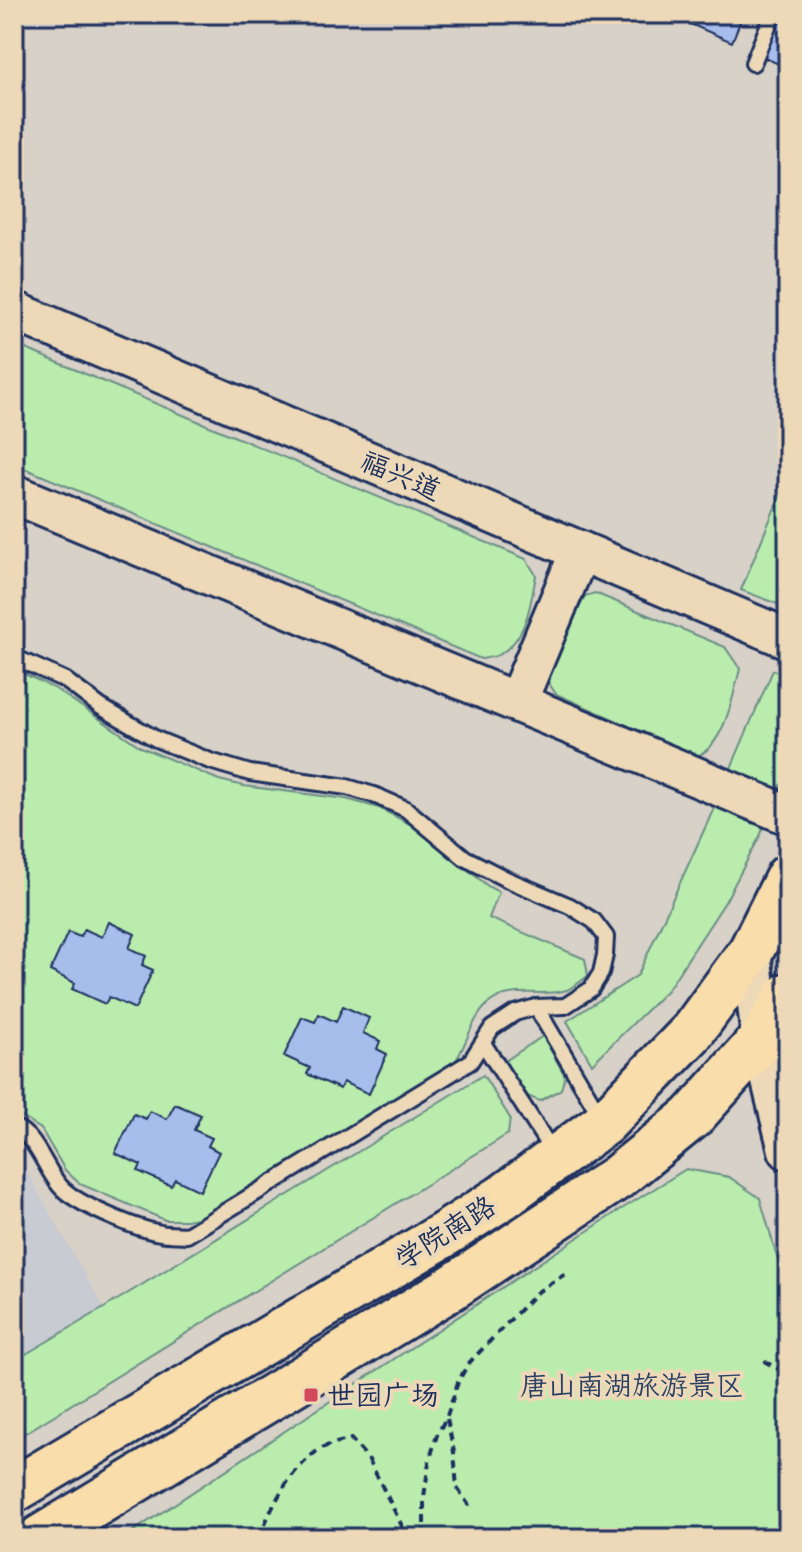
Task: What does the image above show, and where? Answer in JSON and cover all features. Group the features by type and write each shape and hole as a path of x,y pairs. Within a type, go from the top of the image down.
{"main road":[{"name":"学院南路","path":"14,1490 442,1236 503,1197 604,1123 691,1033 751,951 788,877"},
{"name":"学院南路","path":"40,1538 451,1288 618,1177 692,1117 761,1040 788,995"}],"street":[{"name":"福兴道","path":"14,311 788,639"},
{"path":"14,494 788,815"},
{"path":"517,702 580,551"},
{"path":"751,951 788,981"},
{"path":"751,951 761,1040 788,1150"},
{"path":"14,1534 23,1538"}],"lane":[{"path":"753,63 773,14"},
{"path":"14,657 65,680 101,707 156,739 210,761 250,773 347,787 406,809 465,858 570,906 594,921 606,937 601,973 591,989 565,1006 536,1007 515,1013 492,1028 470,1062 187,1235 162,1234 81,1202 61,1187 35,1146 20,1129 14,1127"},
{"path":"536,1007 604,1123"},
{"path":"483,1043 556,1158"}],"path":[{"path":"424,1538 424,1497 429,1462 458,1382 468,1364 536,1293 565,1274"},
{"path":"764,1361 788,1378"},
{"path":"447,1416 457,1488 470,1507"},
{"path":"259,1538 280,1493 296,1470 322,1448 351,1439 369,1460 408,1538"},
{"path":"777,1538 788,1514"}],"shaded area":[{"path":"14,1149 104,1308 14,1361"}],"green space":[{"path":"14,344 526,559 536,575 530,608 522,629 500,654 481,659 14,464"},
{"path":"788,476 788,608 741,590"},
{"path":"595,593 725,647 740,669 726,718 707,750 697,756 556,694 548,682 556,654 585,596"},
{"path":"14,669 54,688 141,747 219,780 346,799 379,808 412,825 499,892 489,918 585,959 588,976 567,990 507,994 489,1003 478,1016 455,1062 203,1217 165,1220 80,1184 65,1170 41,1129 14,1112"},
{"path":"773,670 788,677 788,769 760,836 725,902 668,989 592,1064 567,1021 638,975"},
{"path":"543,1036 565,1076 561,1089 540,1101 527,1096 505,1061"},
{"path":"483,1075 510,1118 508,1134 14,1440 14,1361"},
{"name":"唐山南湖旅游景区","path":"686,1169 729,1177 760,1198 788,1294 788,1538 123,1538 612,1215"}],"building":[{"path":"692,14 750,14 747,20 742,17 732,42 688,23"},
{"path":"768,14 782,14 780,20 788,24 788,68 751,52"},
{"path":"109,922 135,934 129,948 146,956 142,965 153,970 135,1009 109,997 105,1004 72,989 75,983 50,971 68,932 80,937 84,929 102,937"},
{"path":"343,1006 369,1018 363,1033 380,1041 377,1049 387,1054 369,1094 343,1082 340,1089 307,1074 310,1068 284,1056 302,1017 315,1022 319,1014 336,1022"},
{"path":"175,1104 201,1115 194,1130 212,1138 208,1146 219,1152 200,1191 175,1179 171,1186 138,1171 141,1165 115,1153 134,1114 146,1119 150,1111 167,1119"}],"place":[{"name":"世园广场","path":"311,1395"}]}
